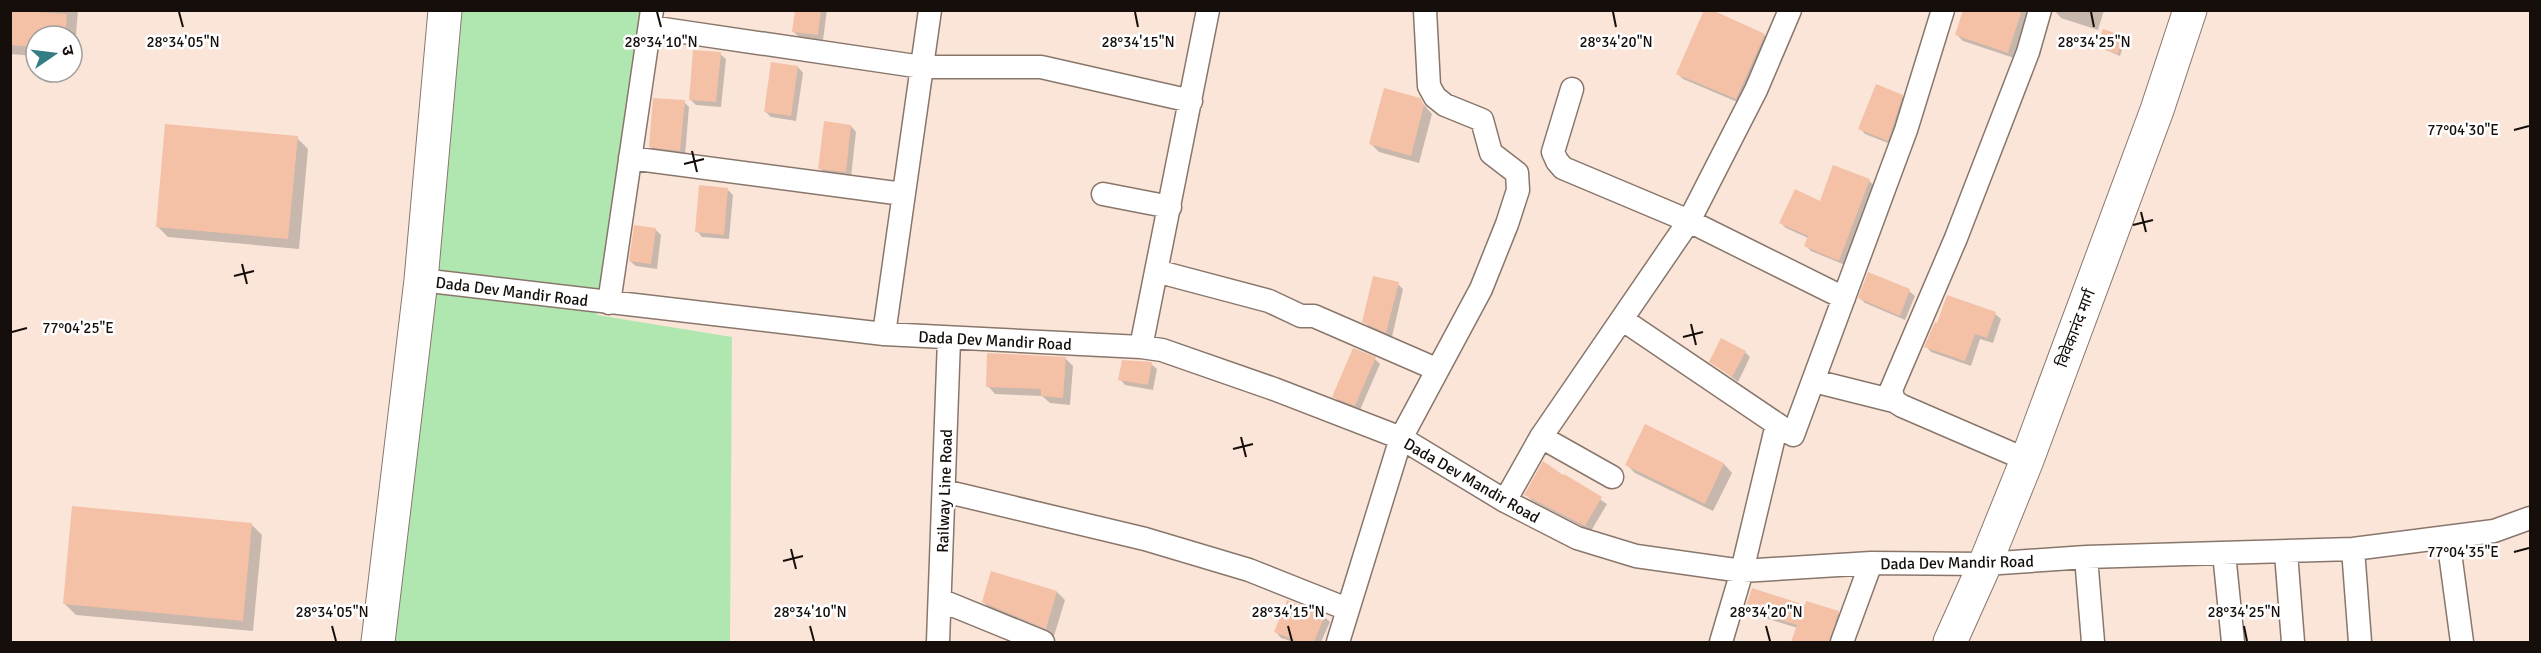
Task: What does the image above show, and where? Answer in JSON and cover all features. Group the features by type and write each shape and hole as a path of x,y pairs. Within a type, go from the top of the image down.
{"street":[{"path":"378,642 421,280 445,10"},
{"path":"884,334 930,10"},
{"path":"1141,347 1208,10"},
{"path":"1338,642 1401,438 1436,369 1481,289 1518,190 1516,173 1491,153 1482,120 1445,105 1435,97 1429,86 1425,10"},
{"path":"1505,501 1541,437 1689,221 1756,90 1790,10"},
{"path":"1623,320 1793,435 1906,130 1943,10"},
{"path":"1894,401 1891,390 1896,376 1956,238 2028,52 2040,10"},
{"name":"विवेकानंद मार्ग","path":"1950,642 1985,564 2027,460 2157,110 2190,10"},
{"path":"609,303 651,19 922,67 1041,67 1191,100"},
{"path":"1572,89 1553,152 1563,168 1689,221 1844,298"},
{"path":"630,158 903,194"},
{"path":"1103,194 1170,207"},
{"path":"1156,271 1269,301 1301,316 1314,316 1436,369"},
{"name":"Dada Dev Mandir Road","path":"421,280 884,334 1141,347 1161,350 1274,389 1401,438 1505,501 1576,538 1636,556 1742,571 1870,563 1985,564 2086,557 2286,553 2352,549 2494,531 2530,518"},
{"name":"Railway Line Road","path":"938,642 950,339"},
{"path":"1814,381 1894,401 2027,460"},
{"path":"1721,642 1742,571 1777,424"},
{"path":"1541,437 1612,477"},
{"path":"944,491 1145,539 1249,570 1347,609"},
{"path":"2448,538 2462,642"},
{"path":"2352,549 2360,642"},
{"path":"2224,553 2233,642"},
{"path":"2286,553 2293,642"},
{"path":"2086,557 2093,642"},
{"path":"1842,642 1870,563"},
{"path":"940,600 1041,642"}],"green space":[{"path":"453,11 640,11 597,315 732,337 730,642 391,642"}],"building":[{"path":"10,10 67,14 66,24 24,24 24,46 10,45"},
{"path":"795,10 821,10 818,35 792,32"},
{"path":"1704,10 1712,10 1765,34 1736,99 1676,74"},
{"path":"1963,10 2022,10 2008,53 1955,35"},
{"path":"2103,29 2124,36 2118,54 2097,47"},
{"path":"693,50 721,52 716,102 689,100"},
{"path":"771,62 798,66 791,116 764,112"},
{"path":"1876,84 1903,95 1888,141 1858,129"},
{"path":"1384,88 1420,98 1424,105 1411,156 1369,144"},
{"path":"653,98 685,100 680,151 649,147"},
{"path":"824,121 851,125 846,172 818,169"},
{"path":"165,124 298,136 288,239 156,227"},
{"path":"1833,165 1870,179 1839,261 1804,246 1808,236 1779,223 1795,189 1820,201"},
{"path":"699,185 728,188 724,235 695,232"},
{"path":"634,225 656,228 651,264 629,261"},
{"path":"1868,272 1910,289 1900,316 1858,298"},
{"path":"1373,276 1399,282 1386,333 1362,322"},
{"path":"1947,295 1996,312 1987,338 1975,334 1965,361 1924,347 1935,322 1937,323"},
{"path":"1721,338 1746,351 1732,377 1709,362"},
{"path":"1353,348 1376,357 1355,406 1332,397"},
{"path":"987,353 1066,357 1063,398 1041,396 1041,389 986,387"},
{"path":"1122,360 1152,362 1148,385 1118,380"},
{"path":"1645,424 1724,463 1705,504 1625,465"},
{"path":"1543,461 1602,497 1585,526 1524,495"},
{"path":"72,506 252,523 243,621 63,604"},
{"path":"991,571 1057,591 1046,629 982,602"},
{"path":"1752,588 1805,605 1806,601 1839,611 1829,642 1791,642 1797,625 1745,609"},
{"path":"1287,600 1325,615 1314,642 1299,642 1274,632"}]}
